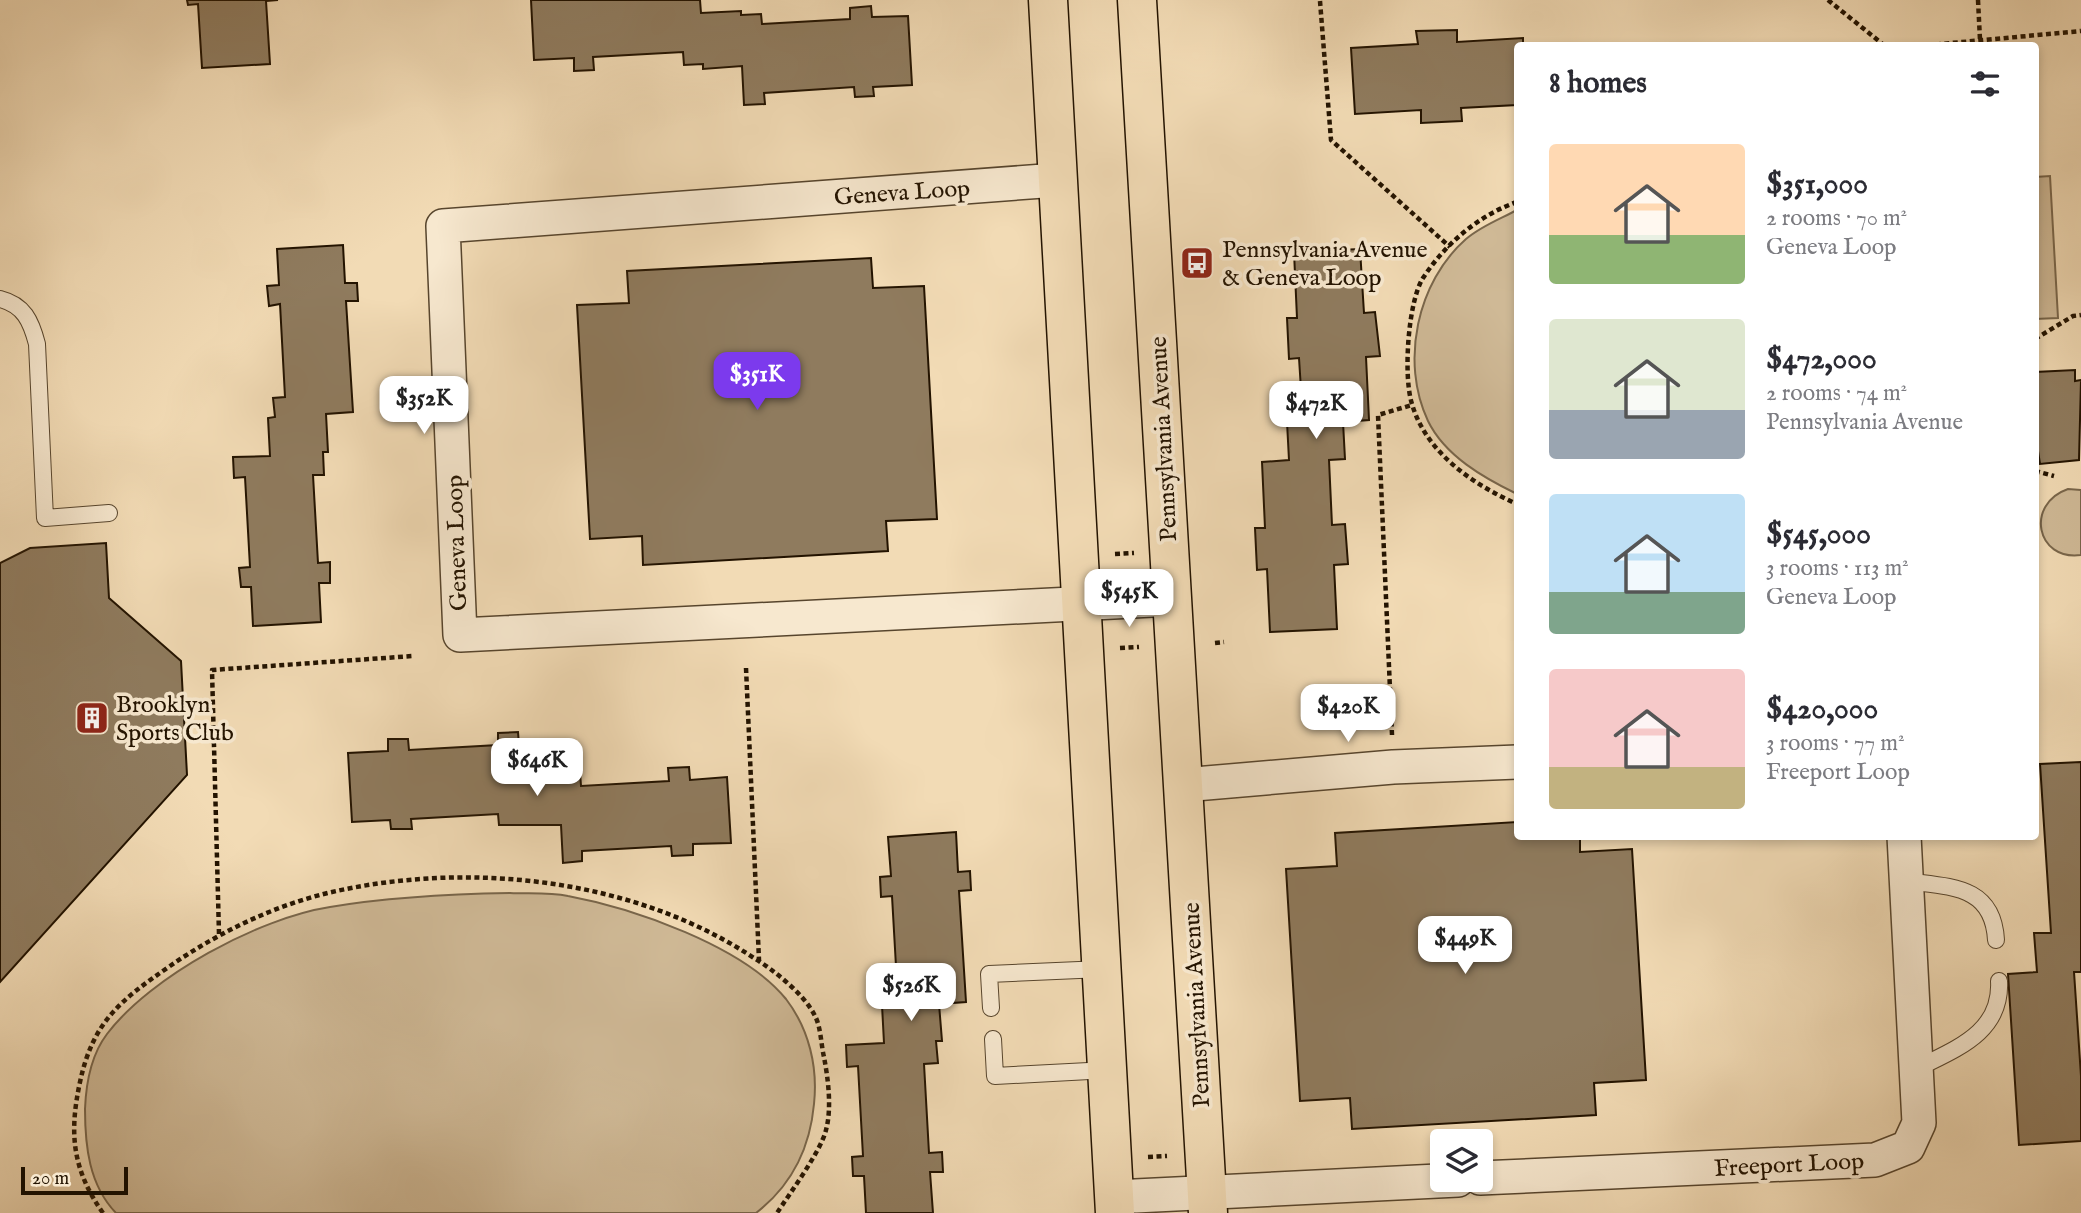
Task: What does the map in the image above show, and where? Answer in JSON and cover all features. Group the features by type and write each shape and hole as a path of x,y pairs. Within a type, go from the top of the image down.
{"main road":[{"path":"1048,0 1115,1205"},
{"name":"Pennsylvania Avenue","path":"1137,0 1208,1202"}],"street":[{"name":"Geneva Loop","path":"1057,180 443,226 460,635 1172,600"},
{"path":"1183,785 1393,767 1514,762"},
{"name":"Freeport Loop","path":"1493,1177 1875,1160 1908,1147 1919,1123 1904,840"},
{"path":"1115,1205 1208,1202 1430,1182"}],"lane":[{"path":"0,299 12,302 30,319 37,344 45,518 109,513"},
{"path":"1906,881 1962,889 1978,898 1991,914 1996,940"},
{"path":"990,1008 989,974 1102,969"},
{"path":"1916,1069 1969,1042 1990,1020 1999,1005 1999,981"},
{"path":"993,1039 995,1076 1108,1070"}],"path":[{"path":"1828,0 1880,42"},
{"path":"1978,0 1980,40"},
{"path":"1320,1 1331,140 1450,247"},
{"path":"1960,42 2081,31"},
{"path":"1514,204 1471,225 1422,280 1410,326 1406,367 1412,405 1429,437 1447,459 1480,488 1514,503"},
{"path":"2039,337 2073,316 2081,315"},
{"path":"1393,767 1378,415 1412,405"},
{"path":"2039,472 2054,476"},
{"path":"1109,554 1142,553"},
{"path":"1215,643 1224,642"},
{"path":"1115,648 1147,646"},
{"path":"219,934 212,670 414,656"},
{"path":"746,668 759,961"},
{"path":"103,1213 74,1153 73,1117 85,1058 105,1017 141,986 219,934 283,906 345,889 456,877 510,879 575,888 681,918 776,971 815,1016 828,1076 826,1130 777,1213"},
{"path":"1143,1158 1175,1156"}],"shaded area":[{"path":"2050,176 2058,318 2039,319 2039,177"},
{"path":"1514,211 1514,492 1466,465 1444,445 1428,421 1415,374 1418,324 1435,277 1466,239 1484,226"},
{"path":"2068,489 2081,490 2081,555 2066,555 2054,549 2041,530 2041,518 2046,506 2054,496"},
{"path":"510,893 568,896 654,920 715,946 743,962 786,999 801,1023 813,1062 815,1090 812,1120 797,1165 779,1191 756,1213 116,1213 107,1202 90,1164 85,1109 88,1079 93,1060 107,1034 126,1012 150,991 208,953 271,923 302,913 397,898"}],"building":[{"path":"187,0 278,0 266,1 270,64 202,68 198,4 188,5"},
{"path":"531,0 700,0 701,13 741,11 741,15 761,14 762,24 850,19 850,8 871,6 872,17 908,16 912,85 873,87 874,96 855,97 854,87 764,93 765,104 744,105 742,66 703,69 703,64 684,65 683,52 593,57 594,70 574,71 574,58 534,60"},
{"path":"1457,30 1457,42 1523,38 1523,42 1514,42 1514,105 1461,108 1462,121 1421,123 1421,110 1355,114 1351,48 1418,44 1416,31"},
{"path":"343,245 345,283 357,283 358,301 346,301 353,412 326,414 328,452 323,452 324,475 313,475 318,563 330,562 330,583 319,583 321,622 253,626 251,587 241,587 239,568 250,567 245,477 234,478 233,457 270,456 268,418 275,417 273,398 285,397 280,304 269,306 267,286 279,285 277,249"},
{"path":"1360,249 1364,313 1375,312 1380,356 1366,357 1369,420 1343,422 1345,459 1329,460 1332,525 1345,524 1348,564 1334,565 1337,629 1270,632 1267,569 1257,570 1255,528 1265,528 1262,462 1289,460 1287,422 1303,421 1299,358 1289,359 1287,318 1297,318 1294,252"},
{"path":"871,258 873,288 924,286 937,519 886,521 888,551 643,565 642,536 590,539 577,305 629,303 627,271"},
{"path":"2075,370 2075,381 2081,380 2079,460 2040,464 2039,372"},
{"name":"Brooklyn Sports Club","path":"106,543 109,598 181,661 187,775 0,982 0,563 30,548"},
{"path":"518,732 521,772 580,772 581,786 669,781 668,768 689,767 690,780 727,777 731,843 693,844 693,855 672,856 671,846 582,851 582,861 563,863 561,825 499,825 498,814 411,819 412,829 391,829 390,820 352,822 348,753 388,751 388,739 408,739 409,750 498,745 498,733"},
{"path":"2081,762 2081,972 2074,972 2081,1076 2081,1141 2019,1145 2008,974 2037,972 2034,933 2051,933 2040,764"},
{"path":"1514,822 1514,840 1580,840 1580,852 1632,849 1646,1080 1594,1083 1596,1115 1352,1129 1350,1098 1300,1101 1286,869 1337,866 1335,833"},
{"path":"956,832 958,872 970,871 971,890 959,891 966,1002 939,1004 942,1041 936,1041 938,1063 924,1064 929,1153 942,1152 943,1172 930,1172 933,1213 866,1213 864,1176 853,1176 852,1157 863,1156 858,1066 847,1067 846,1045 884,1043 882,1005 886,1005 885,984 897,984 892,896 881,897 880,877 891,876 888,837"}],"place":[{"name":"Pennsylvania Avenue & Geneva Loop","path":"1197,263"},
{"name":"Brooklyn Sports Club","path":"92,718"}]}
